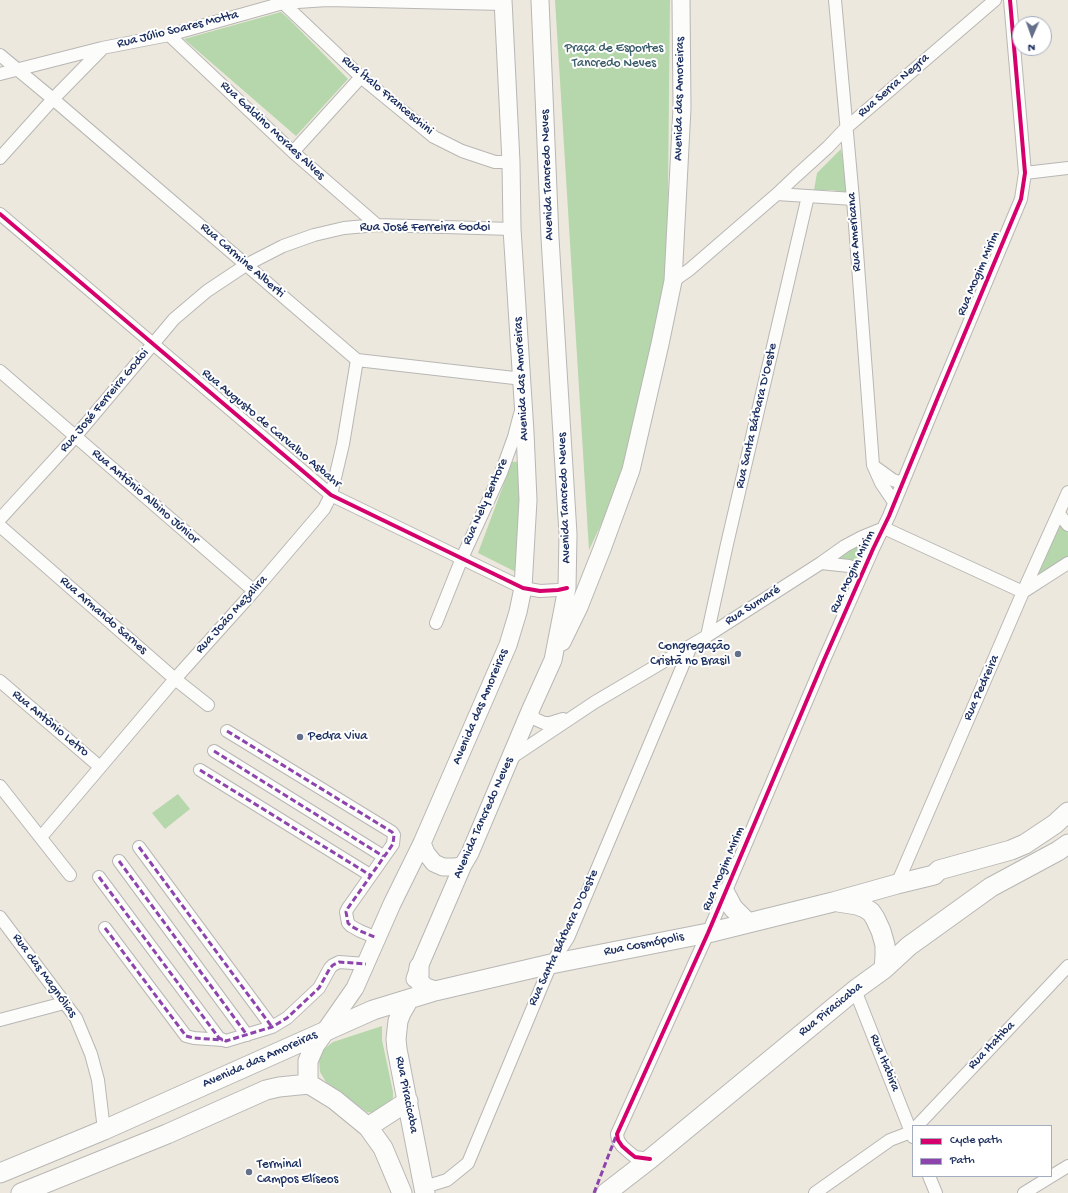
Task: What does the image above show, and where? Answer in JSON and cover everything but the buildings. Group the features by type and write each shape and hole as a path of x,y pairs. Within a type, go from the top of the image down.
{"main road":[{"name":"Avenida Tancredo Neves","path":"409,999 419,967 553,660 567,588 568,534 550,238 540,0"},
{"name":"Avenida das Amoreiras","path":"553,660 579,607 631,470 673,281 682,108 681,0"},
{"name":"Avenida das Amoreiras","path":"0,1172 104,1130 326,1031 355,988 422,843 508,645 518,612 523,588 528,500 523,379 512,229 511,162 503,2"},
{"name":"Avenida das Amoreiras","path":"567,588 582,577 602,549"},
{"name":"Rua Cosmópolis","path":"326,1031 373,1010 435,991 550,964 708,933 934,875 939,870 1011,850 1025,844 1055,824 1068,812"},
{"path":"422,843 426,853 434,863 443,867 456,867 464,865"},
{"name":"Rua Piracicaba","path":"608,1192 855,990 884,969 909,946 991,887 1065,851"},
{"path":"725,892 733,908 748,923"},
{"path":"833,902 858,905 871,912 881,931 885,945 884,969"},
{"path":"419,967 419,980 421,984 426,988 435,991"},
{"name":"Rua Piracicaba","path":"409,999 400,1013 396,1039 425,1189"},
{"path":"309,1084 307,1068 308,1061 315,1045 326,1031"},
{"path":"21,1193 167,1134 266,1090 309,1084 335,1100 368,1126 383,1148 402,1193"},
{"path":"368,1126 408,1100"}],"street":[{"name":"Rua Júlio Soares Motta","path":"0,74 102,48 169,35 282,2 327,0 503,2"},
{"name":"Rua Americana","path":"835,0 853,199 873,465 881,483 894,502"},
{"name":"Rua Serra Negra","path":"673,281 689,270 777,194 828,147 846,128 996,0"},
{"name":"Rua Mogim Mirim","path":"650,1159 635,1157 622,1146 618,1140 617,1134 708,933 824,660 884,528 1021,199 1025,173 1010,0"},
{"name":"Rua Ítalo Franceschini","path":"282,2 361,77 434,137 462,151 495,162 511,162"},
{"name":"Rua Galdino Moraes Alves","path":"169,35 293,152 377,225"},
{"path":"0,158 53,99 102,48"},
{"name":"Rua Carmine Alberti","path":"0,56 53,99 358,360"},
{"path":"293,152 361,77"},
{"path":"1025,173 1068,168"},
{"path":"796,176 808,196"},
{"path":"777,194 853,199"},
{"name":"Rua Santa Bárbara D'Oeste","path":"707,636 808,196"},
{"name":"Rua Augusto de Carvalho Asbahr","path":"0,214 154,343 331,495 523,588 540,591 567,588"},
{"name":"Rua José Ferreira Godoi","path":"0,519 75,437 174,319 207,291 246,265 283,246 314,234 344,228 377,225 512,229"},
{"path":"358,360 523,379"},
{"name":"Rua João Mezalira","path":"41,837 175,678 254,591 324,509 331,495 343,444 358,360"},
{"name":"Rua Antônio Albino Júnior","path":"0,371 254,591"},
{"name":"Rua Nely Bentore","path":"436,623 462,558 501,473 514,437 523,403"},
{"path":"873,465 893,480 902,483"},
{"name":"Rua Pedreira","path":"897,884 1023,592 1068,492"},
{"path":"1059,514 1068,525"},
{"name":"Rua Armando Sarnes","path":"0,526 208,705"},
{"path":"884,528 1023,592 1068,563"},
{"name":"Rua Sumaré","path":"511,758 595,702 691,646 845,546 884,528"},
{"path":"821,563 849,566 854,568 861,576"},
{"name":"Rua Santa Bárbara D'Oeste","path":"425,1189 434,1184 447,1180 468,1163 550,964 568,938 691,646"},
{"name":"Rua Antônio Letro","path":"0,681 100,767"},
{"name":"Rua Sumaré","path":"530,710 535,718 540,722 550,723 583,711"},
{"path":"227,731 392,832 394,835 394,841 346,912 348,923 354,928 377,938"},
{"path":"214,751 383,856"},
{"path":"200,770 370,875"},
{"path":"0,786 70,876"},
{"path":"139,847 272,1027"},
{"path":"119,861 247,1035"},
{"path":"98,877 219,1038 223,1040"},
{"name":"Rua das Magnólias","path":"0,917 76,1018 91,1054 98,1080 104,1130"},
{"path":"105,928 186,1036 194,1038 229,1041 272,1027 287,1018 319,988 330,968 334,965 339,962 366,964"},
{"name":"Rua Itatiba","path":"920,1125 1068,966"},
{"name":"Rua Itabira","path":"855,990 912,1126"},
{"path":"0,1020 64,1003"},
{"name":"Rua Itatiba","path":"815,1193 890,1140 912,1132"},
{"path":"1052,1176 1068,1166"},
{"path":"929,1177 936,1193"},
{"path":"1024,1193 1050,1177"}],"green space":[{"name":"Praça de Esportes Tancredo Neves","path":"555,0 670,0 667,288 627,469 589,550"},
{"path":"281,12 348,79 296,136 184,39"},
{"path":"841,149 848,193 832,190 814,190 817,173"},
{"path":"522,461 518,573 478,553 512,462"},
{"path":"1059,520 1068,533 1068,558 1031,583"},
{"path":"871,537 861,571 832,559"},
{"path":"178,794 190,809 165,829 152,813"},
{"path":"382,1026 382,1040 393,1097 391,1102 376,1113 372,1113 367,1112 326,1082 320,1072 319,1060 324,1049 333,1042"}],"marked path":[{"path":"227,731 392,832 394,835 393,844 346,912 348,923 351,926 377,938"},
{"path":"214,751 383,856"},
{"path":"200,770 370,875"},
{"path":"139,847 272,1027"},
{"path":"119,861 247,1035"},
{"path":"99,877 219,1038 226,1041 272,1027 287,1018 319,988 333,965 339,962 366,964"},
{"path":"105,928 186,1036 223,1040"},
{"path":"594,1193 616,1136"}],"cycle path":[{"path":"650,1159 635,1157 622,1146 618,1140 617,1134 708,933 824,660 889,516 1021,199 1025,173 1010,0"},
{"path":"0,214 331,495 523,588 540,591 567,588"}],"place":[{"name":"Congregação Cristã no Brasil","path":"738,654"},
{"name":"Pedra Viva","path":"300,737"},
{"name":"Terminal Campos Elíseos","path":"249,1172"}]}
